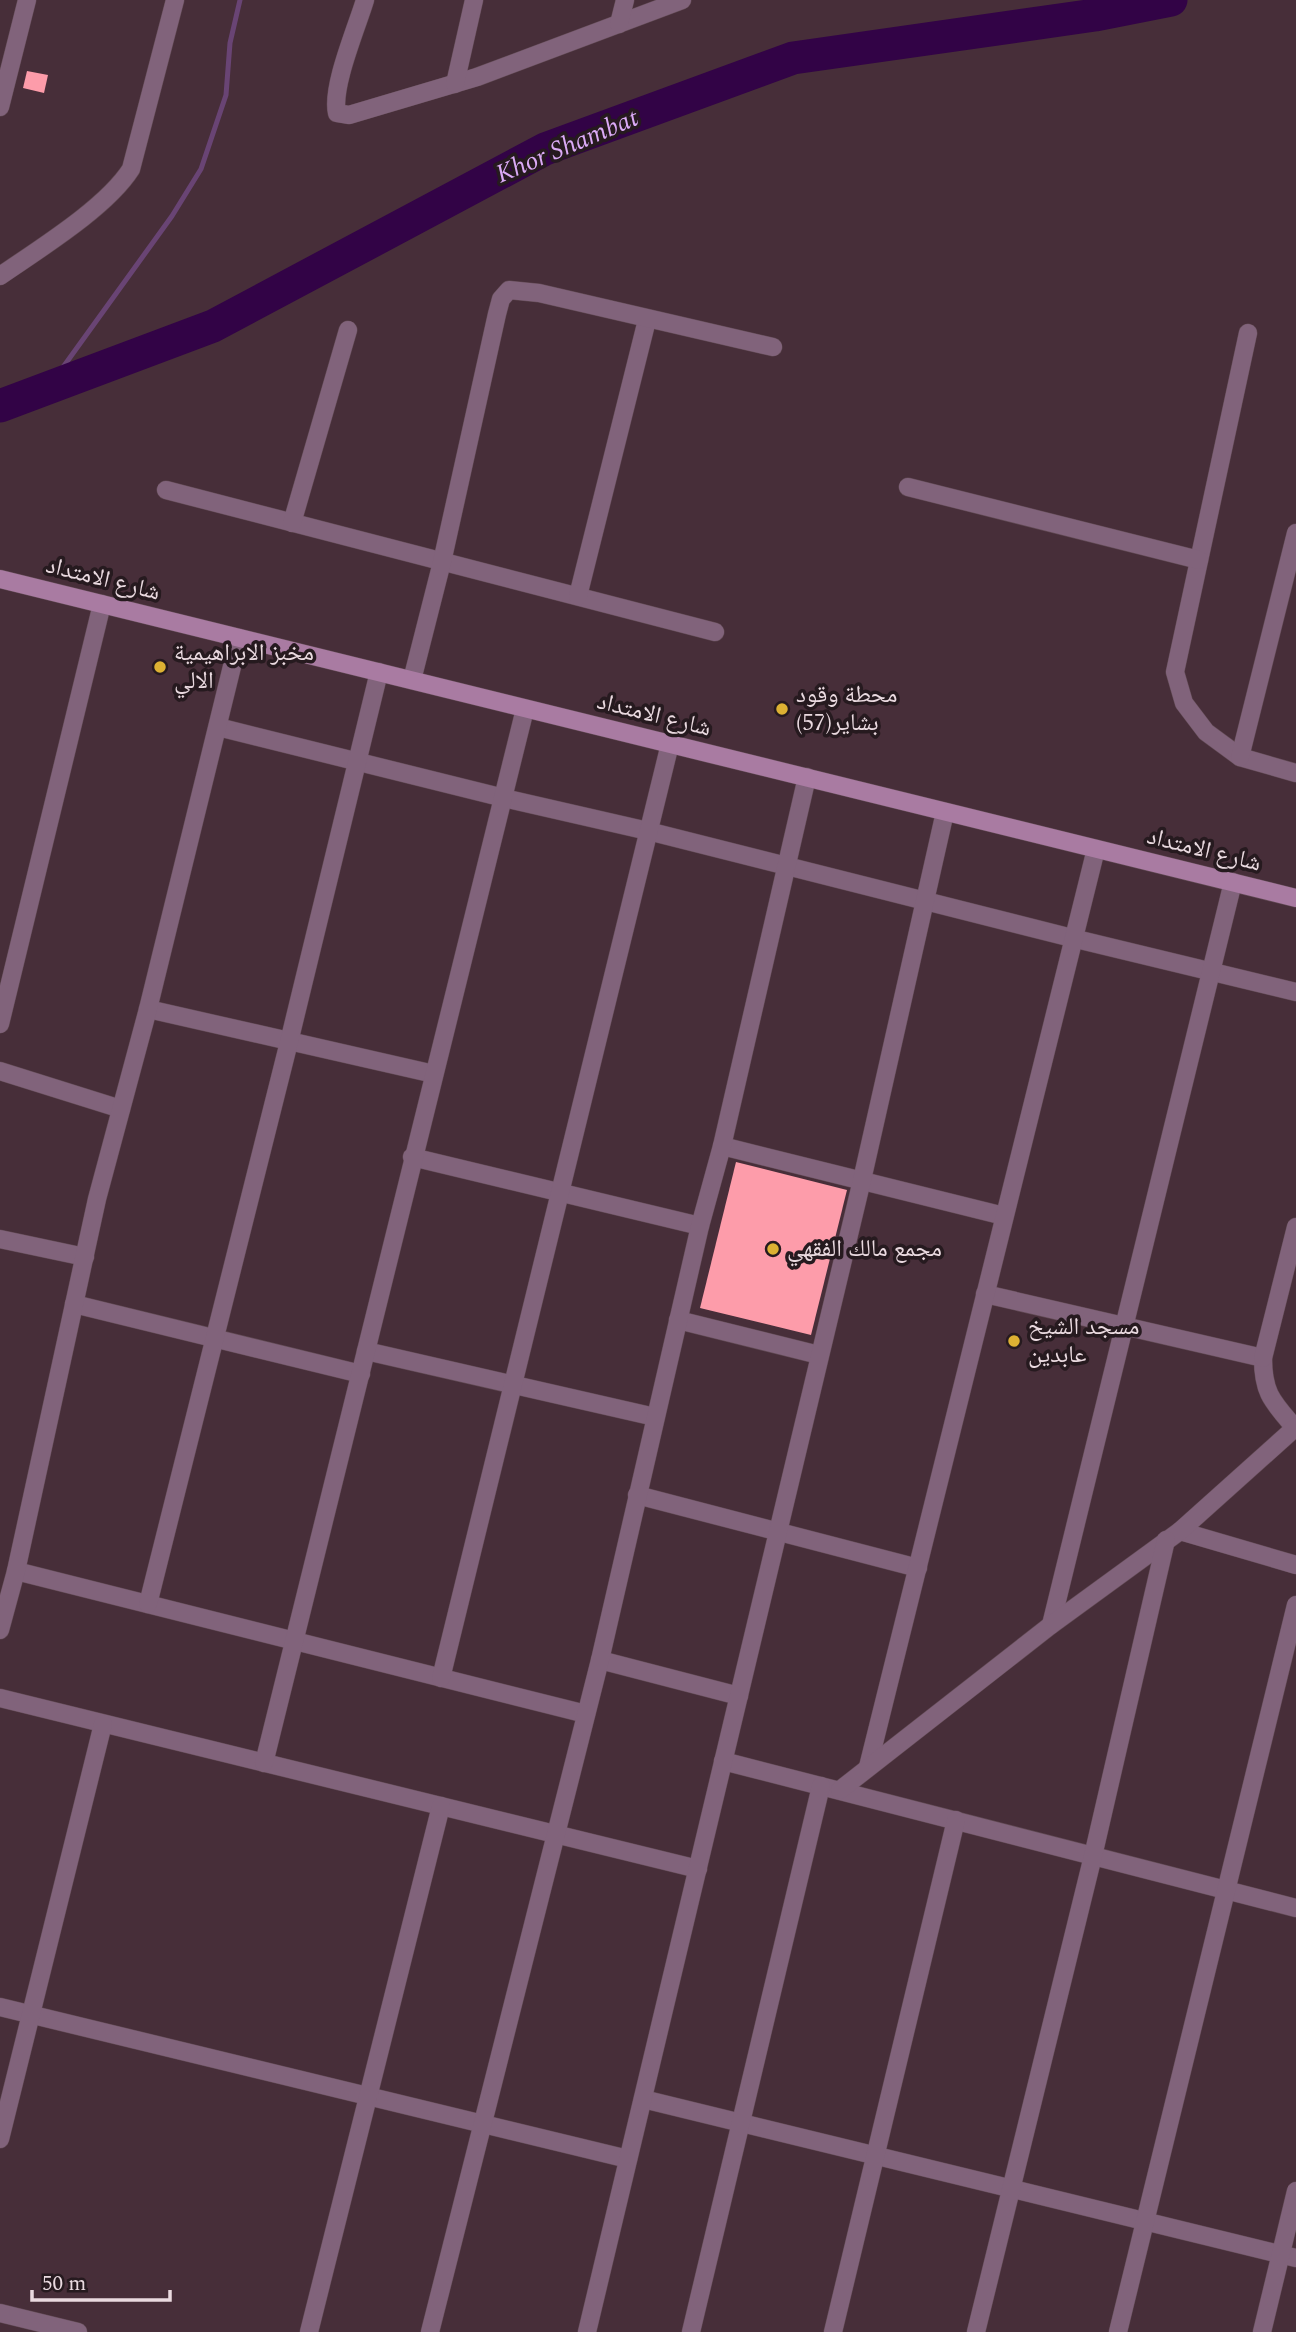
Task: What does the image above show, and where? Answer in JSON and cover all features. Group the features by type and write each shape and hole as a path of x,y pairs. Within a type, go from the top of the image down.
{"street":[{"path":"0,107 27,0"},
{"path":"0,276 76,222 115,190 131,169 175,0"},
{"path":"365,0 335,104 337,113 349,116 455,84 682,0"},
{"path":"455,84 474,0"},
{"path":"619,24 625,0"},
{"path":"412,680 442,562 501,299 509,290 519,289 773,347"},
{"path":"578,596 647,320"},
{"path":"292,523 348,330"},
{"path":"1248,333 1175,672 1184,703 1206,732 1240,757 1296,773"},
{"path":"908,487 1199,560"},
{"path":"166,489 715,632"},
{"path":"1240,757 1296,533"},
{"name":"شارع الامتداد","path":"0,579 1296,898"},
{"path":"0,1024 102,604"},
{"path":"0,1630 16,1571 97,1199 148,1009 239,638"},
{"path":"148,1604 379,672"},
{"path":"264,1763 525,709"},
{"path":"218,727 1296,992"},
{"path":"441,1678 670,744"},
{"path":"429,2332 600,1660 807,777"},
{"path":"587,2332 862,1180 946,812"},
{"path":"868,1767 1096,849"},
{"path":"1051,1625 1233,882"},
{"path":"148,1009 434,1074"},
{"path":"0,1071 121,1109"},
{"path":"722,1146 1004,1216"},
{"path":"412,1157 700,1226"},
{"path":"840,1790 1051,1625 1173,1536 1295,1428 1270,1395 1263,1380 1263,1358 1296,1227"},
{"path":"0,1239 85,1257"},
{"path":"985,1294 1263,1358"},
{"path":"75,1304 361,1374"},
{"path":"678,1320 819,1355"},
{"path":"366,1351 655,1417"},
{"path":"637,1495 918,1568"},
{"path":"1173,1536 1296,1565"},
{"path":"976,2332 1173,1536"},
{"path":"16,1571 586,1714"},
{"path":"1118,2332 1296,1605"},
{"path":"600,1660 739,1696"},
{"path":"0,1698 698,1869"},
{"path":"0,2139 103,1724"},
{"path":"723,1761 1296,1908"},
{"path":"691,2332 821,1786"},
{"path":"309,2332 441,1806"},
{"path":"832,2332 956,1820"},
{"path":"0,2007 628,2159"},
{"path":"643,2099 1289,2256"},
{"path":"1262,2332 1289,2256 1296,2191"},
{"path":"0,2313 78,2332"}],"building":[{"path":"27,71 48,75 44,93 23,88"},
{"name":"مجمع مالك الفقهي","path":"736,1162 847,1190 811,1335 700,1308"}],"waterway":[{"path":"48,388 172,216 201,169 226,95 230,43 240,0"},
{"name":"Khor Shambat","path":"0,406 213,326 545,149 793,58 1095,15 1171,0"}],"place":[{"name":"مخبز الابراهيمية الالي","path":"160,667"},
{"name":"محطة وقود بشاير(57)","path":"782,709"},
{"name":"مجمع مالك الفقهي","path":"773,1249"},
{"name":"مسجد الشيخ عابدين","path":"1014,1341"}]}
